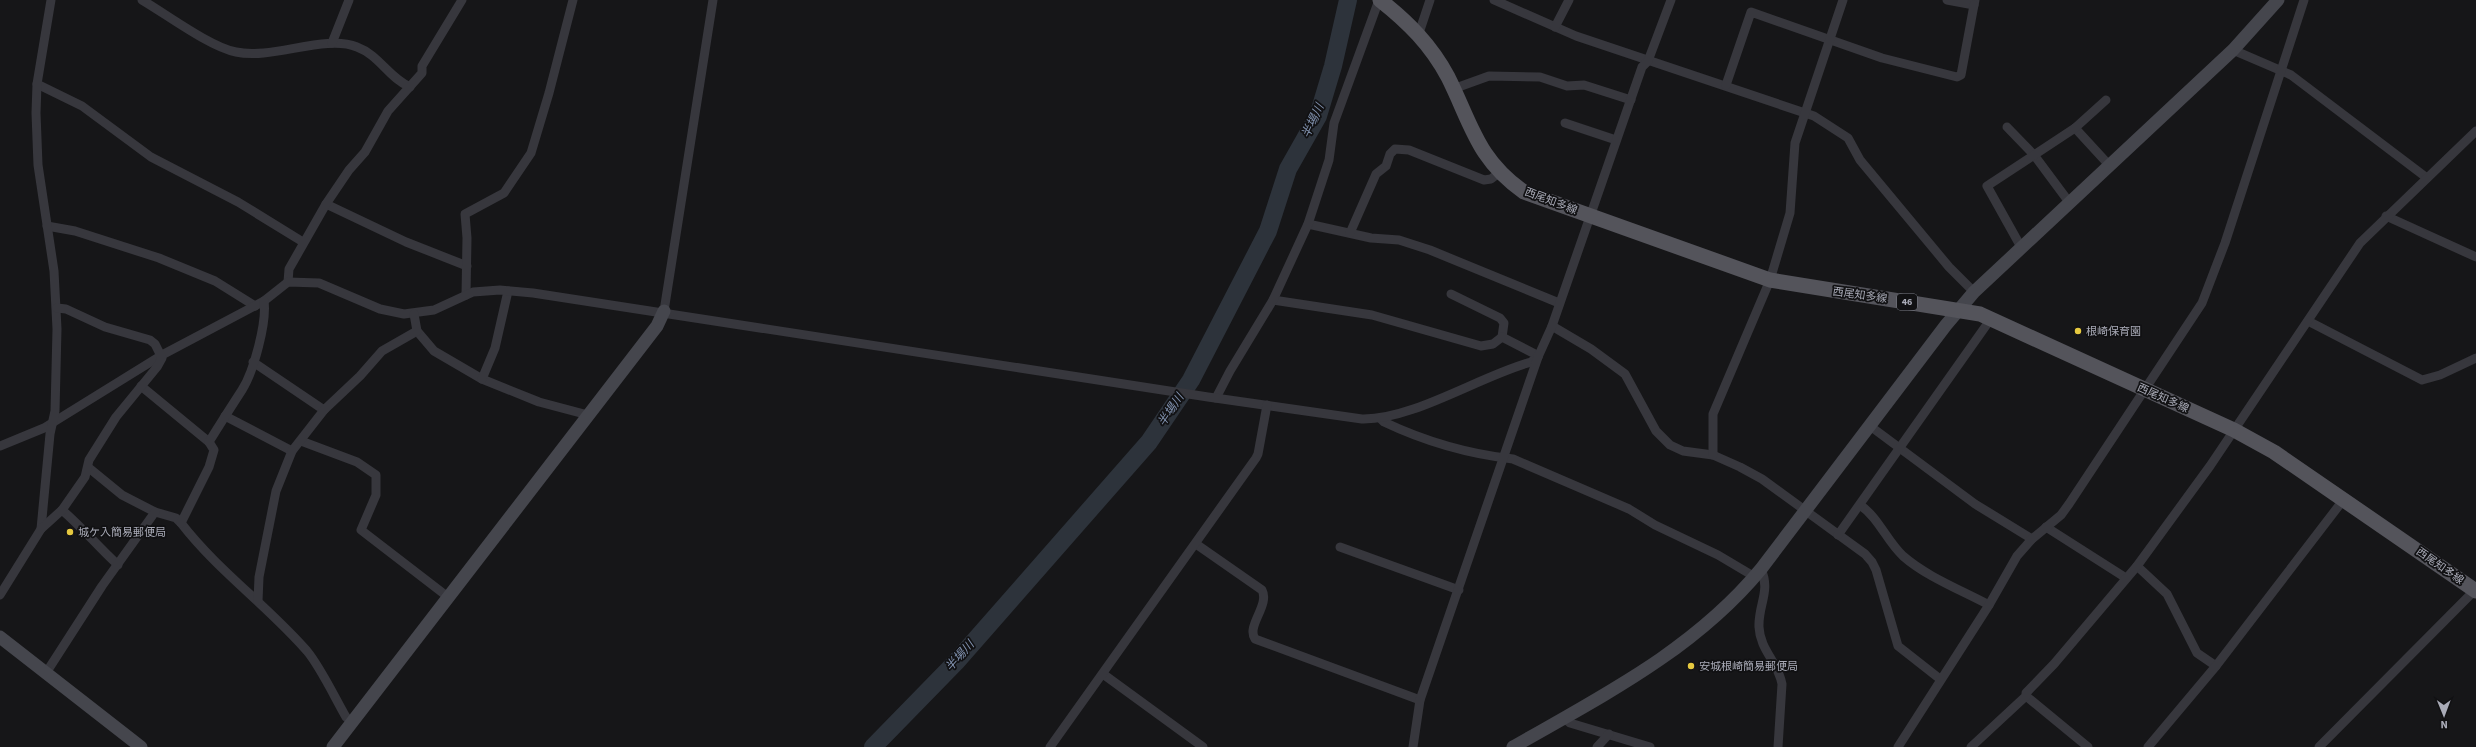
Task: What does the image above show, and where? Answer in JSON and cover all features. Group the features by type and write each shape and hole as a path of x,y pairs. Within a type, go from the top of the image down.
{"main road":[{"name":"西尾知多線","path":"1380,0 1419,33 1435,56 1453,89 1481,149 1500,172 1524,192 1770,280 1980,314 1990,320 2234,430 2274,452 2475,591"}],"street":[{"path":"41,529 41,516 56,396 56,308 47,226 37,159 37,84 52,0"},
{"path":"142,0 174,20 236,52 281,51 332,43 356,46 375,57 399,82 410,86"},
{"path":"332,43 349,0"},
{"path":"288,282 289,269 326,204 349,170 365,152 388,110 422,73 422,66 462,0"},
{"path":"466,295 467,266 465,214 504,194 531,153 549,94 573,0"},
{"path":"333,747 657,326 664,312 714,0"},
{"path":"1212,398 1274,300 1308,224 1328,160 1334,123 1380,0"},
{"path":"1419,33 1430,0"},
{"path":"1494,0 1555,27 1648,61 1726,85 1805,112 1848,138 1860,160 1949,267 1974,292"},
{"path":"1555,27 1569,0"},
{"path":"1413,747 1420,700 1538,357 1552,326 1642,67 1648,61 1671,0"},
{"path":"1713,456 1713,414 1770,280 1790,213 1795,143 1843,0"},
{"path":"1726,85 1751,12 1882,58 1957,77 1961,75 1975,2 1947,0"},
{"path":"1513,747 1532,742 1564,718 1631,680 1691,638 1716,618 1758,573 1974,292 2232,50 2278,0"},
{"path":"1898,747 1940,679 1989,605 2017,556 2032,539 2061,515 2069,504 2188,326 2209,288 2304,0"},
{"path":"2232,50 2291,75 2428,178"},
{"path":"1453,89 1489,76 1540,77 1567,86 1584,85 1630,100"},
{"path":"37,84 82,106 151,157 238,202 303,242"},
{"path":"2021,247 1987,186 2075,128 2106,100"},
{"path":"1565,122 1616,140"},
{"path":"2007,127 2034,155 2069,202"},
{"path":"2075,128 2109,165"},
{"path":"1971,747 2026,696 2026,693 2054,664 2137,566 2234,430 2360,243 2386,216 2428,178 2476,131"},
{"path":"1350,233 1376,174 1386,166 1390,154 1395,149 1409,150 1484,180 1491,179 1500,172"},
{"path":"326,204 406,242 467,266"},
{"path":"2386,216 2476,257"},
{"path":"1308,224 1371,238 1399,240 1430,250 1559,303"},
{"path":"47,226 74,231 166,260 215,281 256,306"},
{"path":"0,446 53,422 162,354 256,306 288,282 319,283 380,309 394,313 414,314 434,310 466,295 484,291 508,291 664,312 1212,398 1350,417 1380,418 1405,412 1531,362 1538,357"},
{"path":"482,379 495,348 508,291"},
{"path":"1274,300 1372,315 1482,346 1493,344 1502,337 1504,323 1500,318 1451,294"},
{"path":"209,442 243,389 254,362 265,318 264,301"},
{"path":"0,595 41,529 62,510 86,477 89,468 89,460 116,416 161,362 162,354 150,340 105,327 66,309 56,308"},
{"path":"414,314 417,331 434,351 482,379 539,402 588,415"},
{"path":"1838,535 1990,320"},
{"path":"2308,321 2422,380 2440,375 2476,358"},
{"path":"1552,326 1591,349 1626,374 1656,431 1670,445 1683,451 1713,456 1731,462 1762,479 1872,562 1898,646 1940,679"},
{"path":"258,601 259,577 276,491 292,451 324,410 360,376 382,350 417,331"},
{"path":"1502,337 1538,357"},
{"path":"254,362 324,410"},
{"path":"141,386 209,442 214,450 209,467 181,523"},
{"path":"1050,747 1196,544 1258,454 1267,405"},
{"path":"225,416 292,451"},
{"path":"1380,418 1384,422 1417,436 1513,460 1629,509 1655,525 1758,573 1767,586 1760,614 1761,643 1780,674 1782,684 1778,747"},
{"path":"1870,426 1975,504 2032,539"},
{"path":"301,441 357,462 372,470 377,481 376,495 361,530 448,597"},
{"path":"89,468 122,495 155,512 171,516 181,523 212,559 258,601 308,652 346,717 352,722"},
{"path":"2148,747 2216,666 2344,499"},
{"path":"1860,504 1872,513 1894,547 1905,557 1927,572 1989,605"},
{"path":"62,510 83,528 90,539 118,565"},
{"path":"46,673 102,586 118,565 142,526 155,512"},
{"path":"2046,527 2126,578"},
{"path":"1196,544 1262,590 1264,598 1253,633 1255,639 1420,700"},
{"path":"1340,548 1459,590"},
{"path":"2137,566 2167,594 2197,653 2216,666"},
{"path":"2319,747 2475,591"},
{"path":"0,637 141,747"},
{"path":"1103,674 1203,747"},
{"path":"2026,696 2088,747"},
{"path":"1564,718 1570,723 1650,747"},
{"path":"1597,747 1609,734"}],"waterway":[{"name":"半場川","path":"873,747 956,662 1149,442 1191,380 1268,231 1288,169 1318,116 1333,66 1348,0"}],"place":[{"name":"根崎保育園","path":"2078,331"},
{"name":"城ケ入簡易郵便局","path":"70,532"},
{"name":"安城根崎簡易郵便局","path":"1691,666"}]}
